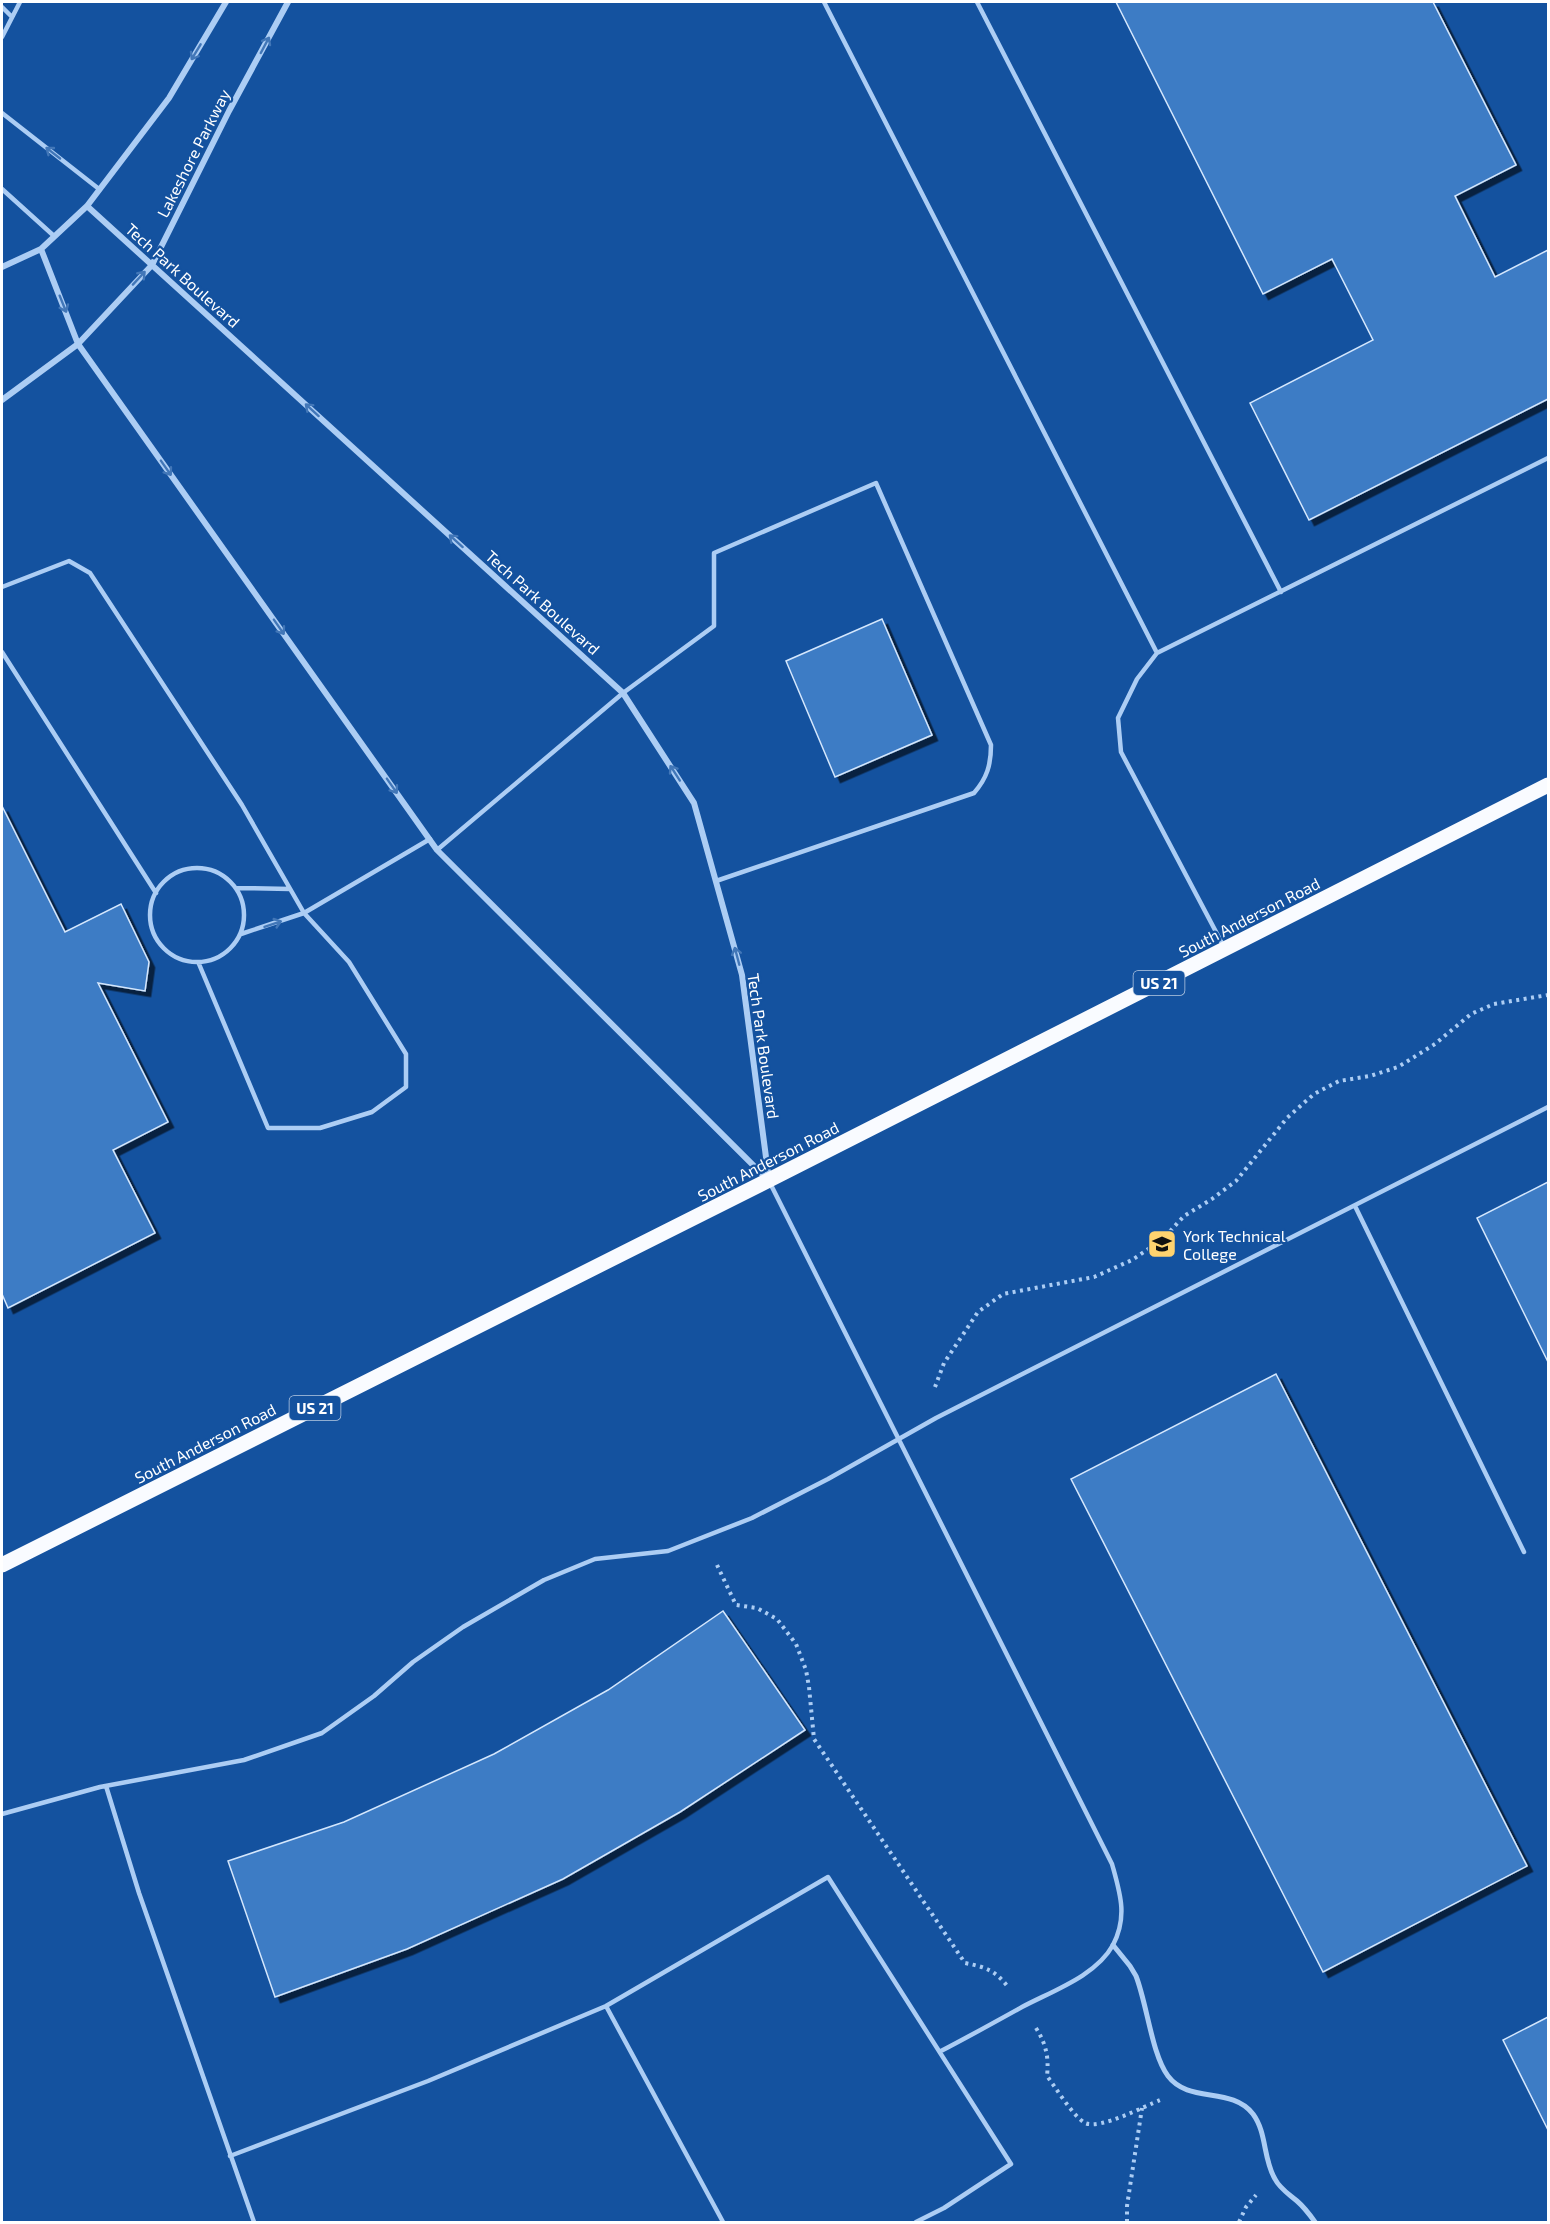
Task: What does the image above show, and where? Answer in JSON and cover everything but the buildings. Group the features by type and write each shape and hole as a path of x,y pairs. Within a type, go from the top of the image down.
{"main road":[{"name":"South Anderson Road","path":"2,1565 1548,785"}],"street":[{"path":"2,267 41,249 87,206 169,98 225,2"},
{"name":"Lakeshore Parkway","path":"2,400 78,344 152,265 229,111 288,2"},
{"name":"Tech Park Boulevard","path":"87,206 623,693 694,803 742,975 769,1180"},
{"path":"41,249 78,344 437,850 769,1180"},
{"path":"1113,1945 1131,1966 1136,1976 1164,2069 1175,2084 1184,2090 1231,2098 1253,2114 1259,2124 1273,2177 1279,2187 1298,2202 1315,2223"}],"lane":[{"path":"2,37 20,2"},
{"path":"824,2 1157,653"},
{"path":"977,2 1281,592"},
{"path":"2,7 12,17"},
{"path":"2,113 99,189"},
{"path":"2,189 54,236"},
{"path":"1225,949 1121,752 1118,718 1137,679 1157,653 1548,458"},
{"path":"437,850 623,693 714,626 714,554 876,483 991,746 991,763 983,782 974,793 716,882"},
{"path":"2,587 69,561 90,573 242,805 304,913 349,963 406,1054 406,1087 372,1112 320,1128 268,1128 199,964"},
{"path":"2,652 156,892"},
{"path":"241,934 304,913 430,839"},
{"path":"194,868 210,869 225,876 236,888 243,903 245,918 241,934 232,948 219,958 199,964 174,956 162,947 154,935 150,921 151,906 156,892 165,881 178,872 194,868"},
{"path":"236,888 290,889"},
{"path":"2,1814 106,1786 244,1760 322,1733 374,1696 413,1662 463,1627 544,1580 595,1559 668,1551 752,1518 828,1479 899,1437 1548,1107"},
{"path":"769,1180 1112,1864 1123,1903 1113,1945 1101,1961 1079,1977 940,2051"},
{"path":"1355,1206 1524,1552"},
{"path":"106,1786 139,1893 254,2223"},
{"path":"230,2156 428,2081 606,2006 828,1877 1011,2164 944,2208 916,2223"},
{"path":"606,2006 723,2223"}],"path":[{"path":"935,1387 944,1363 978,1312 1003,1294 1094,1277 1132,1260 1163,1239 1184,1216 1236,1181 1287,1118 1314,1094 1339,1081 1370,1076 1398,1067 1435,1044 1471,1014 1494,1004 1548,995"},
{"path":"717,1565 736,1605 757,1608 777,1619 796,1644 806,1670 814,1739 965,1963 987,1967 1008,1986"},
{"path":"1036,2028 1046,2044 1049,2060 1047,2076 1080,2119 1088,2124 1097,2124 1184,2090"},
{"path":"1127,2223 1127,2206 1143,2107"},
{"path":"1239,2223 1246,2207 1273,2177"}],"place":[{"name":"York Technical College","path":"1162,1244"}]}
